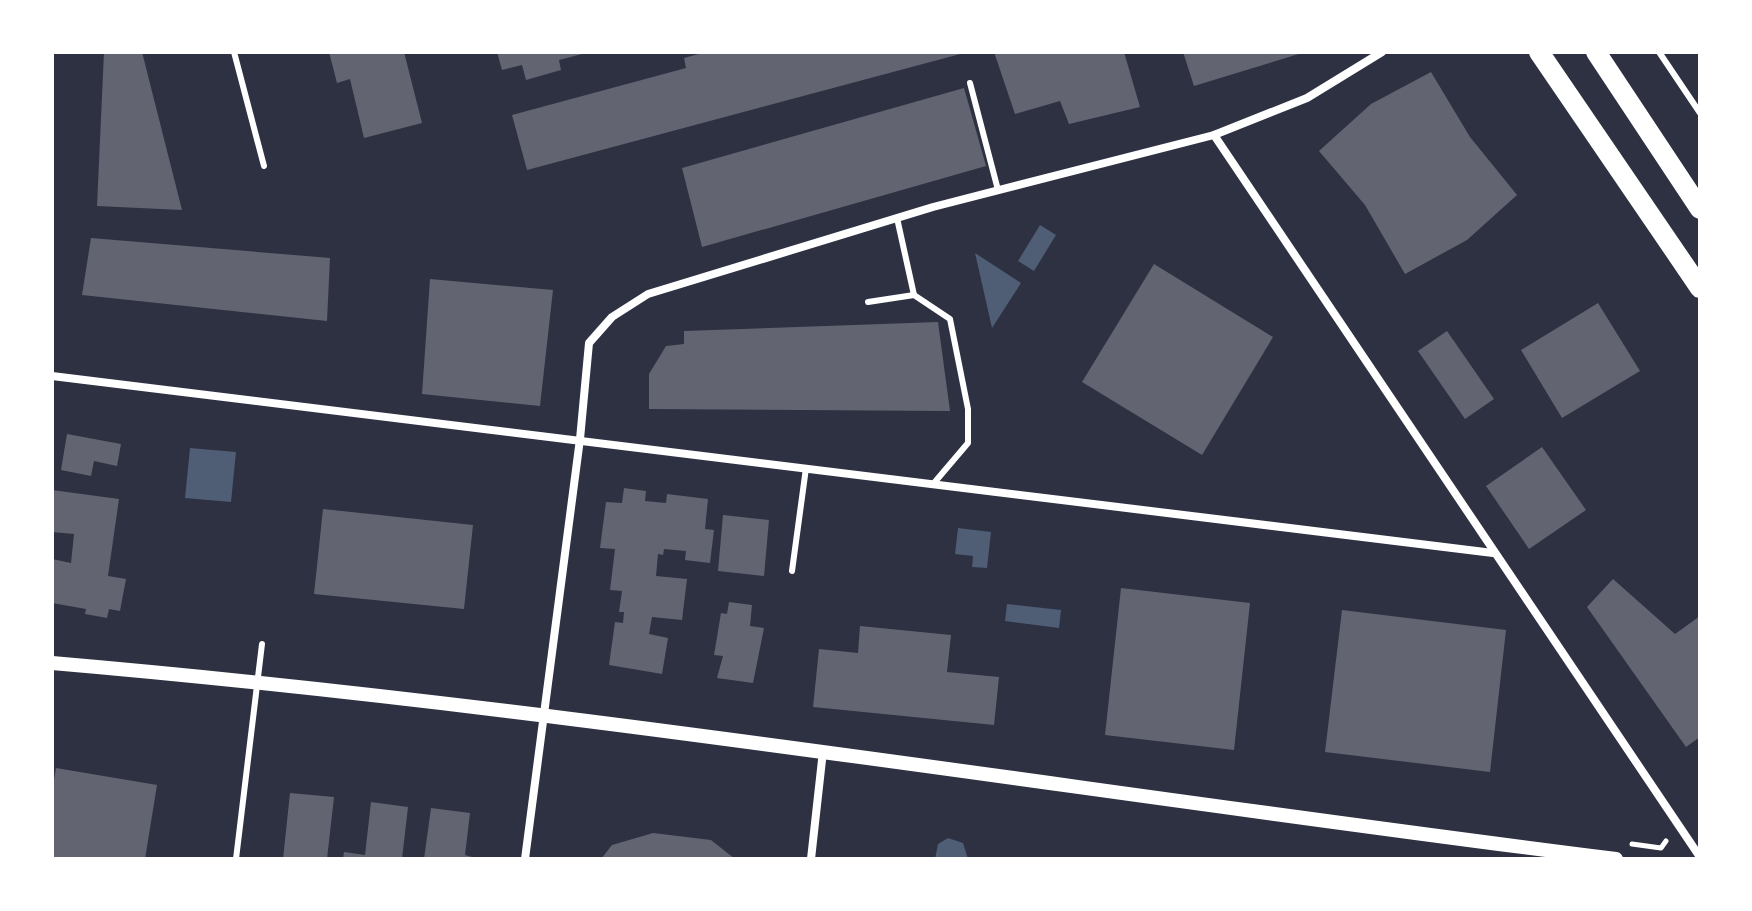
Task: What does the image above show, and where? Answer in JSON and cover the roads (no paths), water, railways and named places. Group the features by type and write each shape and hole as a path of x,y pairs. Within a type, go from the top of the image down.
{"main road":[{"path":"1596,52 1700,209"},
{"path":"1541,58 1700,288"}],"street":[{"path":"525,859 541,716 580,439 589,343 612,317 648,294 897,218 1214,135 1307,98 1382,52"},
{"path":"1214,135 1700,857"},
{"path":"52,376 1493,553"},
{"path":"52,663 259,681 823,751 1539,854 1616,859"},
{"path":"811,859 823,751"}],"lane":[{"path":"234,52 264,166"},
{"path":"1659,52 1700,113"},
{"path":"970,83 998,190"},
{"path":"897,218 914,295"},
{"path":"868,302 914,295 950,319 968,409 968,443 934,483"},
{"path":"792,571 807,467"},
{"path":"236,859 262,644"}],"water":[{"path":"1040,225 1056,235 1034,271 1018,261"},
{"path":"975,253 1021,283 992,328"},
{"path":"190,448 236,452 231,502 185,498"},
{"path":"958,528 991,532 987,568 972,567 973,556 955,554"},
{"path":"1007,604 1061,610 1059,628 1005,621"},
{"path":"948,838 963,843 968,859 935,859 938,844"}]}
